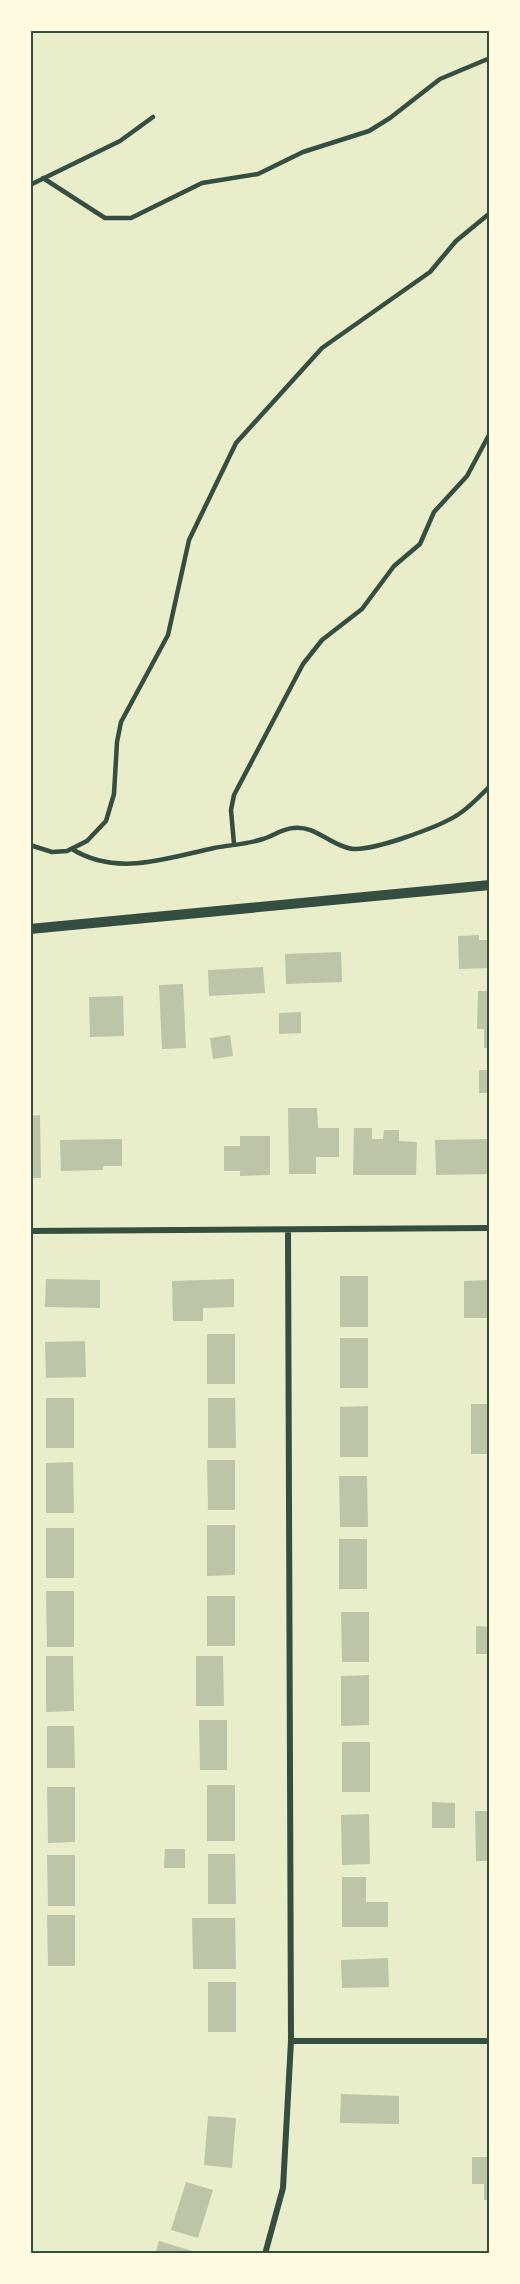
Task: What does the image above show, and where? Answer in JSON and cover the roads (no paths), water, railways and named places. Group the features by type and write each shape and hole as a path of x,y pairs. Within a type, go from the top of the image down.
{"street":[{"path":"30,929 490,885"},
{"path":"30,1231 490,1228"},
{"path":"265,2254 283,2188 291,2041 288,1230"},
{"path":"291,2041 490,2041"}],"lane":[{"path":"43,178 105,218 131,219 202,183 258,174 303,152 369,131 390,118 434,82 490,58"},
{"path":"30,185 120,141 153,117"},
{"path":"30,845 52,852 72,849 94,835 110,814 121,722 168,635 189,540 236,443 322,348 430,273 456,241 490,213"},
{"path":"234,844 231,821 234,795 303,664 322,640 362,609 394,566 420,544 434,512 467,476 490,433"},
{"path":"72,849 82,855 127,864 166,860 264,839 283,830 300,828 317,832 348,848 367,849 447,821 471,804 490,786"}]}
